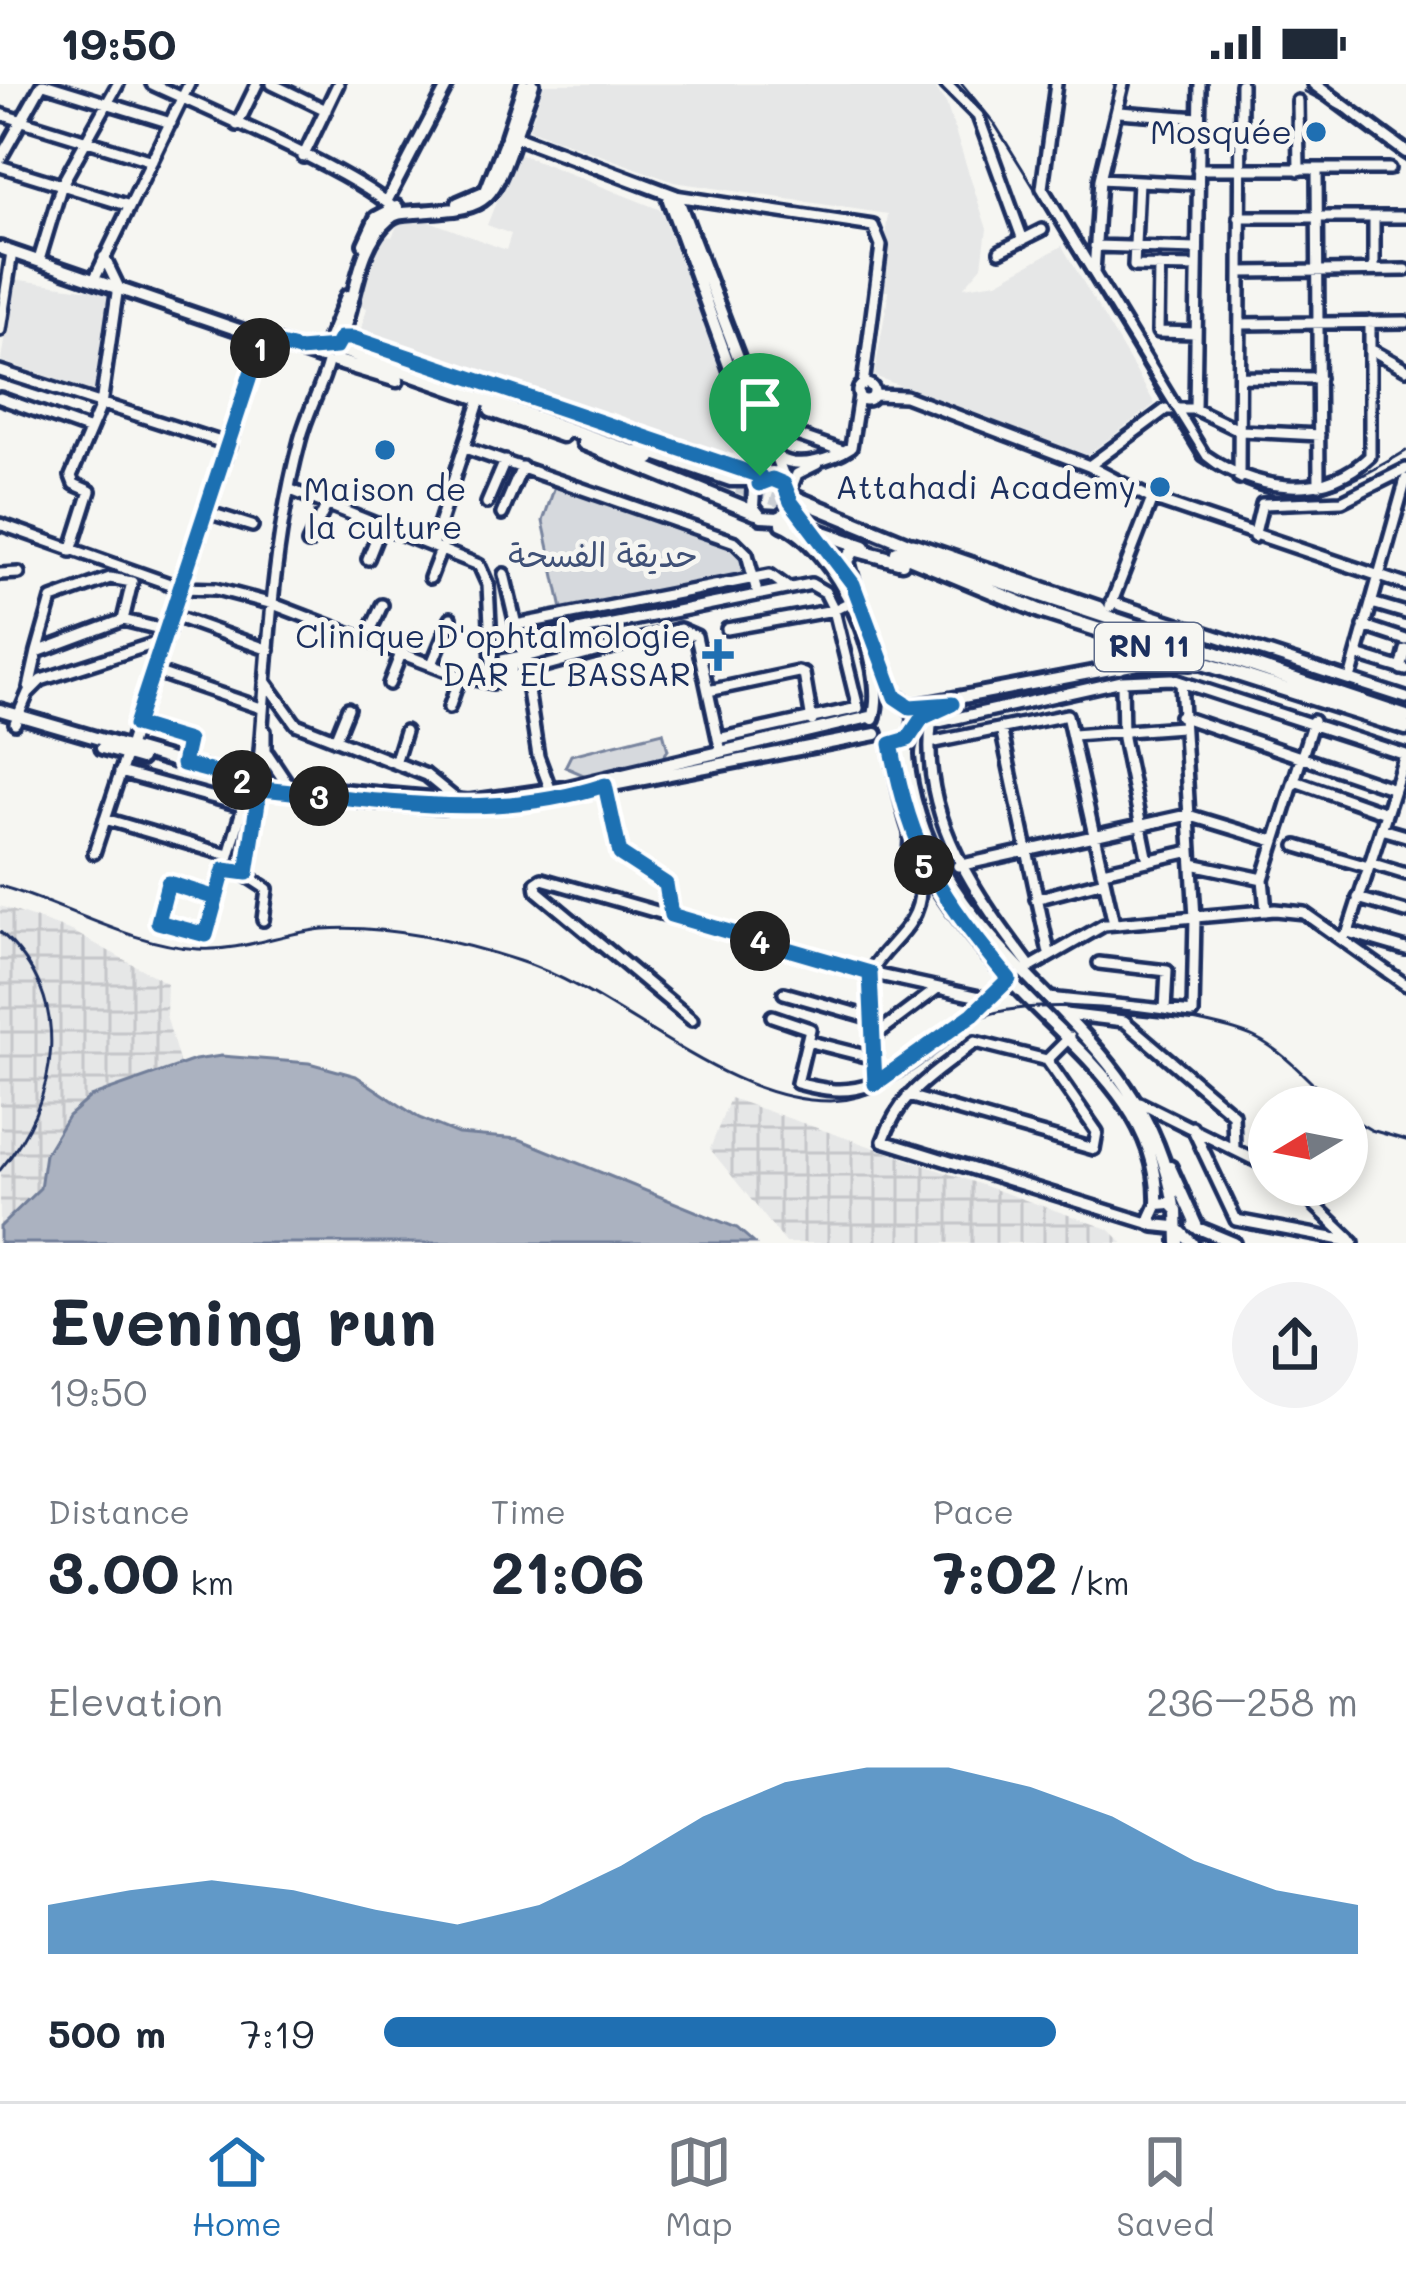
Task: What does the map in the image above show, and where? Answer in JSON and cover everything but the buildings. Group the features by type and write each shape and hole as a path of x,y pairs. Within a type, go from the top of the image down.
{"highway":[{"path":"330,352 572,434 731,479 763,480"},
{"path":"330,352 649,460"},
{"path":"572,434 768,517 816,529 970,586"},
{"path":"790,495 900,547"},
{"name":"RN 11","path":"900,547 1406,717"},
{"name":"RN 11","path":"900,547 970,586 1406,728"},
{"path":"853,584 848,555 865,548"},
{"path":"1121,674 1136,653 1126,639"}],"main road":[{"path":"6,250 262,340 330,352 368,231 392,207 481,196 511,139 529,84"},
{"path":"1314,84 1406,152"},
{"path":"511,139 672,202 790,495 853,584 891,691 905,704 916,726 908,739 912,780 933,851 952,886 1140,1103 1166,1163 1178,1243"},
{"path":"672,202 752,429 763,480 752,495 768,517 813,544 850,602 868,653 876,734"},
{"path":"763,480 790,495"},
{"path":"768,517 790,495"},
{"path":"1121,674 1174,640"},
{"path":"1121,674 1153,661 1198,664"},
{"name":"RN 11","path":"905,704 952,704 1121,674"},
{"path":"126,751 234,782 251,773 263,755 291,790 458,801 551,791 719,746 875,713 889,701 905,704"},
{"name":"RN 11","path":"916,726 952,704"},
{"path":"0,714 234,782 469,808 550,801 605,785 876,734 891,744 912,832 944,897 1009,979 1109,1082 1142,1138 1155,1174 1156,1227 1166,1243"},
{"path":"891,744 908,739"},
{"path":"1155,1206 1234,1243"},
{"path":"1156,1227 1177,1213"},
{"path":"1177,1213 1192,1243"}],"street":[{"path":"130,206 0,163 43,84 171,122"},
{"path":"39,260 62,184 118,84"},
{"path":"152,84 303,157 392,207 448,84"},
{"path":"94,278 189,84"},
{"path":"237,125 257,84"},
{"path":"272,84 326,110"},
{"path":"303,157 338,84"},
{"path":"946,84 977,116 1022,240"},
{"path":"1056,84 1042,188 1204,455 1239,479 1279,487 1319,485 1370,456 1370,322"},
{"path":"1094,273 1100,179 1124,84"},
{"path":"1195,409 1200,84"},
{"path":"1239,479 1241,84"},
{"path":"1298,100 1299,170"},
{"path":"1119,112 1199,118"},
{"path":"0,114 152,161"},
{"path":"1198,169 1390,169"},
{"path":"1317,170 1319,485"},
{"path":"1100,179 1198,184"},
{"path":"1138,181 1135,266 1196,267"},
{"path":"672,202 703,200 864,222 878,232 881,246 851,447 797,474 790,495"},
{"path":"1374,217 1374,270"},
{"path":"1239,218 1406,217"},
{"path":"1000,251 1042,230"},
{"path":"1095,246 1197,249"},
{"path":"0,330 6,250"},
{"path":"71,551 90,491 74,484 71,476 101,405 118,286 104,257"},
{"path":"1159,266 1158,332 1196,333"},
{"path":"1240,272 1406,270"},
{"path":"1241,324 1406,322"},
{"path":"94,853 262,340"},
{"path":"1370,350 1406,369"},
{"path":"247,873 262,787 261,708 291,490 299,442 330,352 763,480"},
{"path":"0,371 230,445"},
{"path":"1242,377 1319,378"},
{"path":"861,390 870,386 874,395 905,396 1089,466 1152,499 1406,585"},
{"path":"0,398 91,430"},
{"path":"430,578 478,405"},
{"path":"1089,466 1166,409 1195,409 1241,431 1319,434"},
{"path":"764,424 843,451"},
{"path":"465,448 735,542 747,554 755,583"},
{"path":"778,457 786,463 825,458"},
{"path":"487,503 505,461"},
{"path":"502,514 522,467"},
{"path":"1254,536 1262,504 1342,501 1406,478"},
{"path":"1350,680 1406,478"},
{"path":"0,524 181,588 216,590 273,604 460,676 493,683 485,574 470,558 291,490"},
{"path":"1106,618 1152,499"},
{"path":"308,543 327,503"},
{"path":"207,512 251,526"},
{"path":"368,560 382,524"},
{"path":"900,547 1100,607 1106,618"},
{"path":"0,574 19,573"},
{"path":"504,574 516,625 774,576 788,588"},
{"path":"16,720 28,694 52,599 110,578 132,582 123,620"},
{"path":"493,648 788,588 819,587 834,610 858,708 719,746 696,636 685,628 531,666 524,683 551,791"},
{"path":"744,597 761,622"},
{"path":"727,629 834,610 850,602"},
{"path":"1111,602 1406,698"},
{"path":"1372,603 1406,613"},
{"path":"367,638 382,605"},
{"path":"174,616 268,650"},
{"path":"432,664 451,618"},
{"path":"37,652 123,620 166,635"},
{"path":"1364,626 1406,640"},
{"path":"28,694 41,680 166,635"},
{"path":"1357,655 1404,670 1406,650"},
{"path":"389,684 402,651"},
{"path":"153,670 261,708"},
{"path":"708,691 798,672 804,674 812,721"},
{"path":"1121,674 1123,731 1148,861"},
{"path":"916,726 932,726 1121,674 1181,682 1313,721 1406,755 1345,935"},
{"path":"448,708 460,676"},
{"path":"265,681 296,724 426,775 458,801"},
{"path":"1048,998 1193,1013 1195,918 1181,682"},
{"path":"335,740 348,708"},
{"path":"929,743 1067,715 1114,924"},
{"path":"1073,735 1180,721 1394,788"},
{"path":"1266,911 1263,879 1313,721"},
{"path":"135,725 188,741 183,764"},
{"path":"932,726 929,743 958,866 1026,969 1049,953 1114,924 1266,911 1304,913 1345,935 1406,985"},
{"path":"1000,728 1049,953"},
{"path":"395,763 405,731"},
{"path":"120,772 240,805 228,855 206,935 158,922 168,883 216,898"},
{"path":"1295,781 1386,813"},
{"path":"605,785 620,854 666,884 671,915"},
{"path":"958,866 1188,815 1274,841"},
{"path":"105,819 228,855"},
{"path":"1382,829 1406,836"},
{"path":"875,1084 870,973 915,914 920,885 908,857 912,832"},
{"path":"1297,846 1406,874"},
{"path":"1036,899 1190,851"},
{"path":"1192,863 1263,879"},
{"path":"224,870 247,873 267,889 263,920"},
{"path":"692,1020 535,887 542,879 870,973 989,999"},
{"path":"1358,898 1406,913"},
{"path":"1345,935 1406,949"},
{"path":"1099,963 1166,971 1165,1010"},
{"path":"772,1016 810,1029 797,1083 841,1091 875,1084 1009,979"},
{"path":"873,1037 938,988"},
{"path":"784,993 872,1018"},
{"path":"1065,1014 1124,1022 1233,1114 1234,1149"},
{"path":"1047,1060 1070,1037"},
{"path":"807,1041 874,1058"},
{"path":"908,1096 1094,1149 1097,1132 1047,1060 975,1042 908,1096 896,1106 883,1141 1156,1227"},
{"path":"1140,1103 1248,1156"},
{"path":"1192,1126 1236,1220"},
{"path":"1126,1218 1155,1206"},
{"path":"1316,1206 1353,1242"},
{"path":"1219,1238 1236,1220"},
{"path":"1236,1220 1353,1242"}],"shaded area":[{"path":"544,84 932,84 946,103 987,229 982,266 964,287 997,282 1062,246 1155,404 1087,455 874,376 887,303 888,291 877,291 888,259 883,254 888,214 674,182 529,129"},
{"path":"520,154 661,210 747,440 725,461 630,427 630,419 619,415 610,412 605,419 359,336 367,308 359,304 383,235 392,237 399,221 424,219 506,250 511,234 487,225 514,157"},
{"path":"13,279 111,293 100,394 1,361"},
{"path":"0,906 72,931 167,983 166,1015 180,1065 90,1097 69,1116 45,1154 40,1188 0,1227"},
{"path":"221,1056 309,1063 356,1076 419,1118 458,1134 519,1139 737,1228 754,1243 0,1243 0,1227 40,1188 45,1154 68,1116 90,1097 195,1060"},
{"path":"730,1098 1109,1229 1123,1243 786,1243 710,1149"}],"green space":[{"name":"حديقة الفسحة","path":"555,486 732,546 744,557 749,574 563,614 543,521"},
{"path":"663,732 668,750 661,760 588,777 565,767 571,755"}],"tunnel":[{"path":"650,458 701,475"},
{"path":"720,481 832,519"},
{"path":"856,529 899,548"}],"tram line":[{"path":"1304,91 1342,111 1406,162"}],"railway":[{"path":"962,84 994,123 1203,460 1256,491 1304,495 1353,480 1406,451"},
{"path":"0,886 173,946 230,948 307,931 347,928 472,947 557,976 711,1066 790,1097 831,1101 874,1092 978,1019 1035,1007 1115,1009 1230,1029 1266,1043 1315,1086"},
{"path":"0,932 24,958 40,987 51,1050 36,1113 0,1170"},
{"path":"1368,1128 1406,1140"}],"place":[{"name":"Mosquée","path":"1316,132"},
{"name":"Maison de la culture","path":"385,450"},
{"name":"Attahadi Academy","path":"1160,487"},
{"name":"Clinique D'ophtalmologie DAR EL BASSAR","path":"718,655"}],"route":[{"path":"760,476 353,338 341,338 336,347 299,350 262,340 135,725 188,741 183,764 260,784 247,873 224,870 216,898 168,883 158,922 206,935 224,870 247,873 260,789 469,808 550,801 605,785 620,854 666,884 671,915 870,973 875,1084 973,1014 1009,979 944,897 921,858 891,744 908,739 922,718 952,704 910,707 895,697 865,610 842,565 791,502 784,484 772,479 759,484 760,476"}]}
